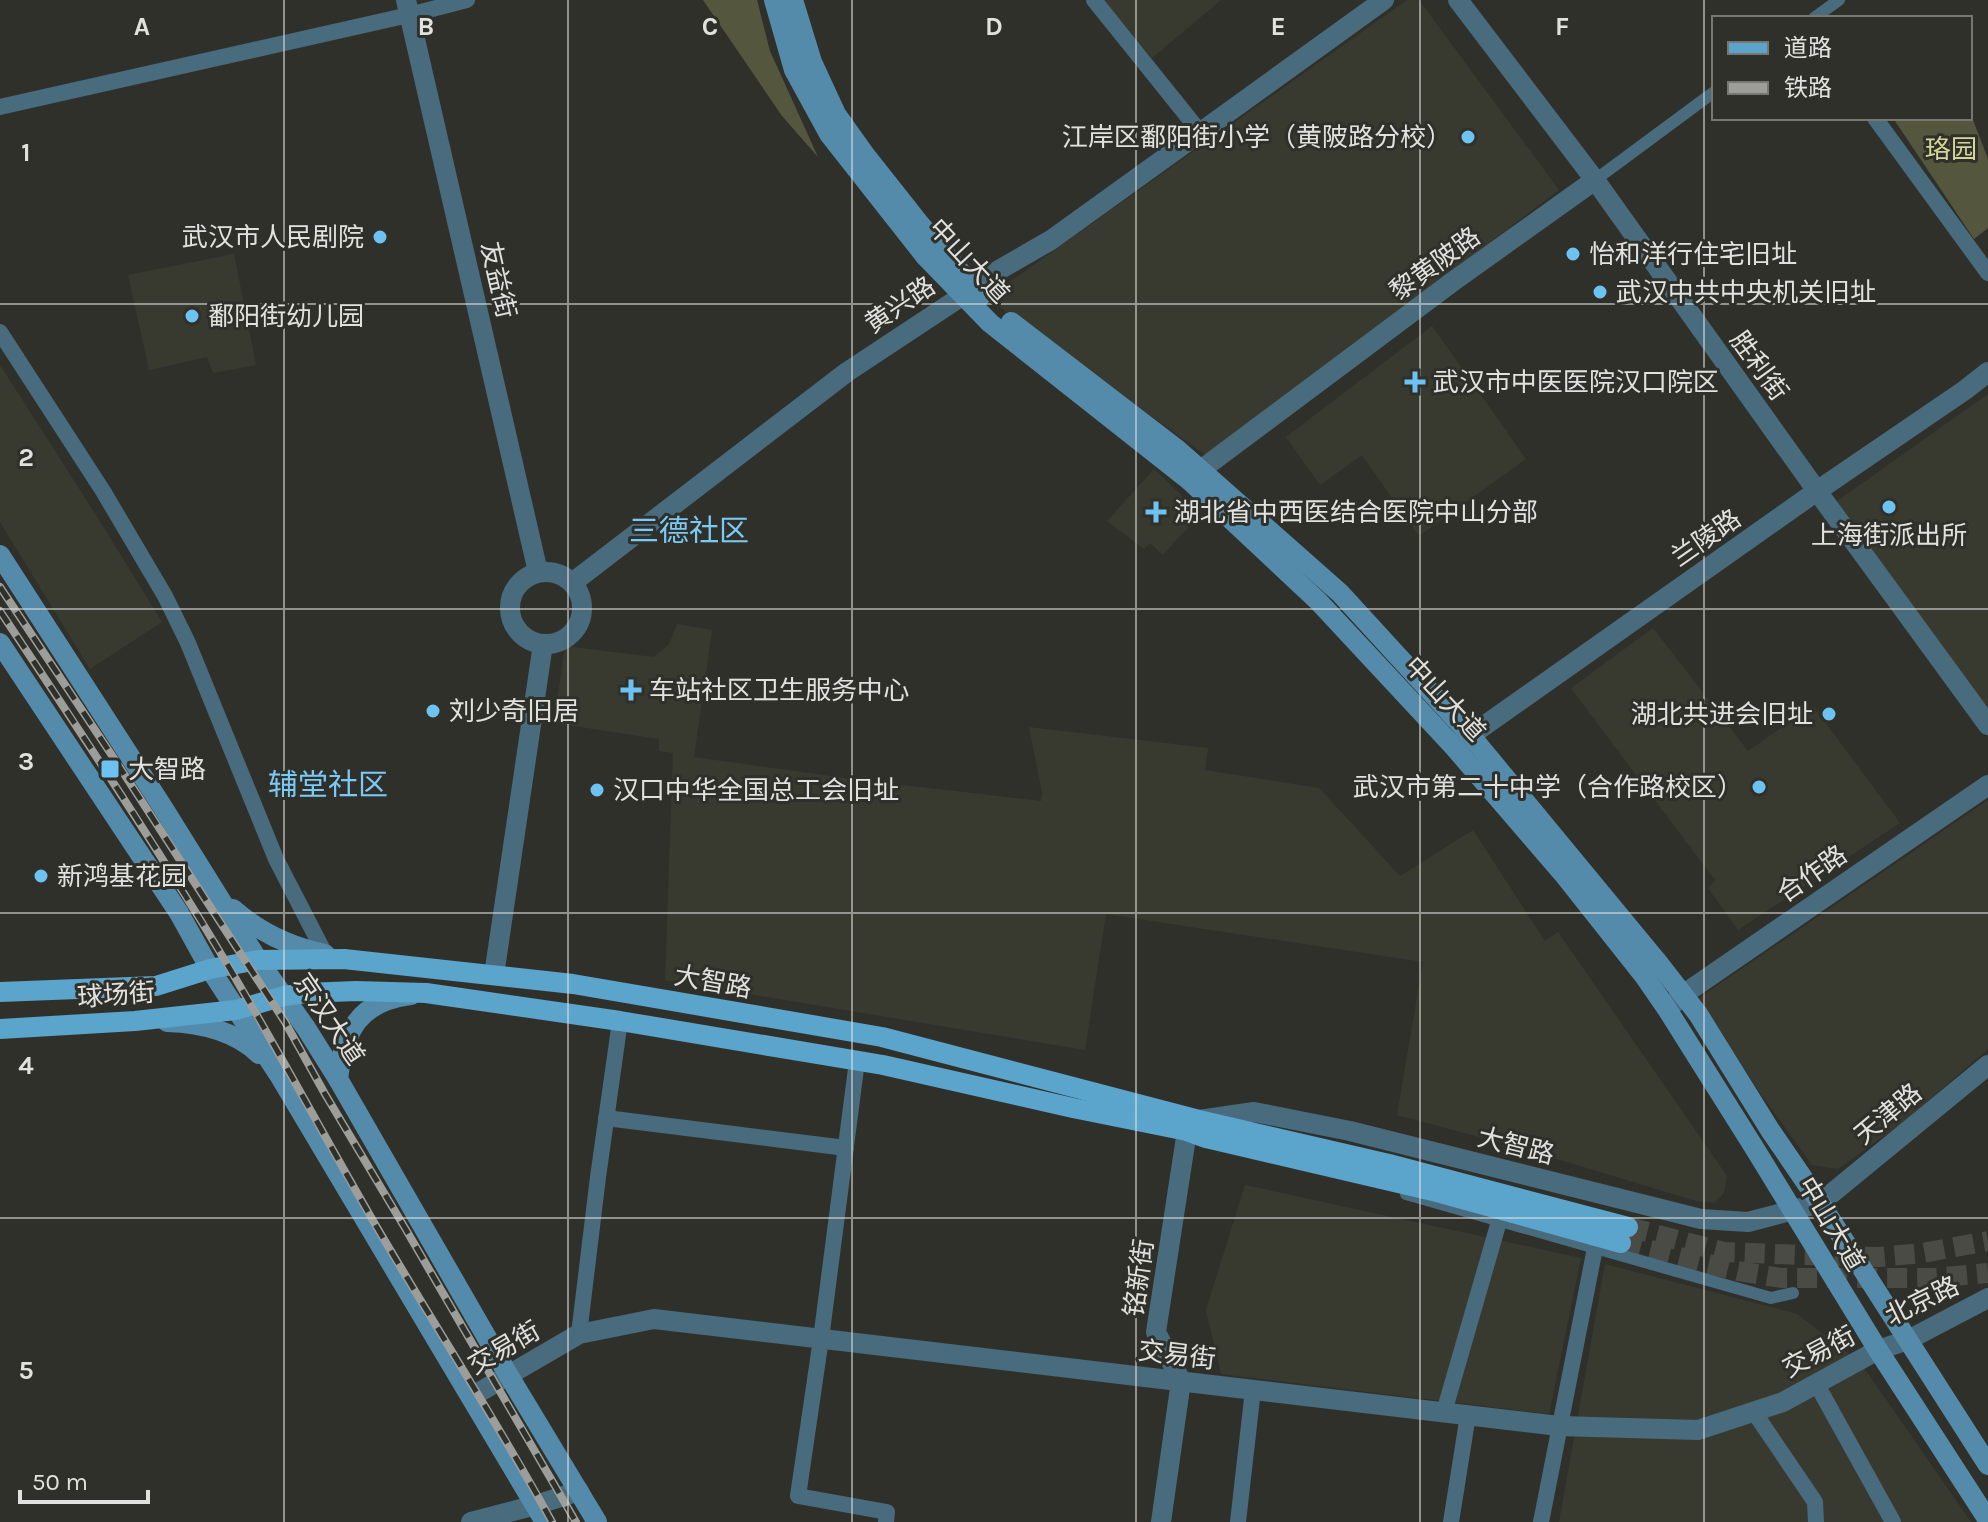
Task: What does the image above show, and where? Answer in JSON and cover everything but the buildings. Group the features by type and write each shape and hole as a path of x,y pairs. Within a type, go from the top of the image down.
{"main road":[{"name":"中山大道","path":"774,0 794,70 829,134 925,256 966,291"},
{"name":"中山大道","path":"793,0 812,62 836,114 990,323 1196,475 1318,601 1462,742 1684,994 1988,1465"},
{"name":"京汉大道","path":"0,555 258,960 338,1079 597,1522"},
{"path":"0,643 179,913 210,969 277,1070 540,1514"},
{"name":"中山大道","path":"1462,742 1667,1009 1878,1350 1988,1520"},
{"path":"218,896 244,919 283,942 325,954"},
{"name":"大智路","path":"210,969 258,960 344,959 573,984 882,1037 1197,1129 1369,1176 1501,1216 1624,1235 1389,1164 1197,1129 1073,1108 857,1061 620,1021 426,993 306,993 236,1010"},
{"name":"球场街","path":"0,992 156,986 210,969"},
{"path":"338,1079 347,1039 362,1014 387,1000 426,993"},
{"name":"球场街","path":"0,1029 135,1021 236,1010"},
{"path":"135,1021 184,1023 230,1033 252,1047 277,1070"}],"street":[{"path":"0,107 408,7 467,0"},
{"path":"1094,0 1200,132"},
{"name":"黄兴路","path":"572,583 847,372 966,291 1051,240 1384,0"},
{"name":"胜利街","path":"1458,0 1595,180 1988,725"},
{"path":"1817,16 1839,0"},
{"name":"友益街","path":"408,7 538,572"},
{"name":"黎黄陂路","path":"1196,475 1455,280 1712,93"},
{"path":"1876,120 1988,273"},
{"path":"0,332 103,491 165,596 188,643 276,859 325,954"},
{"name":"兰陵路","path":"1462,742 1988,372"},
{"path":"538,572 551,572 572,583 579,594 581,616 576,628 567,637 543,644 528,639 518,631 510,607 517,585 538,572"},
{"path":"494,975 543,644"},
{"name":"合作路","path":"1667,1009 1684,994 1988,785"},
{"path":"579,1334 620,1021"},
{"path":"857,1061 798,1496 887,1512 886,1522"},
{"name":"天津路","path":"1820,1203 1988,1065"},
{"name":"大智路","path":"1197,1129 1254,1112 1350,1131 1701,1219 1748,1222 1820,1203"},
{"path":"606,1118 846,1148"},
{"name":"铭新街","path":"1181,1381 1156,1332 1197,1129"},
{"path":"1444,1412 1501,1216"},
{"name":"大智路","path":"1501,1216 1595,1248 1771,1298 1793,1293"},
{"path":"1541,1522 1595,1248"},
{"name":"北京路","path":"1878,1350 1908,1340 1988,1298"},
{"name":"交易街","path":"471,1397 579,1334 654,1319 1559,1426 1698,1430 1783,1402 1878,1350"},
{"path":"1161,1522 1181,1381"},
{"path":"1816,1383 1893,1522"},
{"path":"1238,1522 1253,1390"},
{"path":"1754,1412 1815,1502 1816,1522"},
{"path":"1451,1522 1468,1415"},
{"path":"471,1522 540,1514 579,1491"}],"shaded area":[{"path":"1104,0 1221,0 1152,58"},
{"path":"1407,0 1419,0 1559,190 1207,456 987,298"},
{"name":"鄱阳街幼儿园","path":"234,254 256,365 213,373 207,357 149,370 128,275"},
{"name":"武汉市中医医院汉口院区","path":"1432,326 1526,459 1419,536 1362,455 1320,485 1286,437"},
{"path":"0,365 162,622 90,669 0,522"},
{"path":"1988,394 1988,710 1833,504"},
{"name":"湖北省中西医结合医院中山分部","path":"1154,469 1200,514 1163,555 1150,543 1144,549 1107,521"},
{"path":"677,624 712,630 694,757 1041,801 1042,792 1029,727 1208,748 1205,770 1319,788 1400,876 1473,830 1545,941 1558,932 1727,1176 1724,1193 1714,1203 1696,1201 1521,1148 1397,1115 1423,962 1106,914 1085,1050 665,980 673,753 659,751 659,739 554,723 565,646 654,657 669,644"},
{"name":"武汉市第二十中学（合作路校区）","path":"1653,628 1748,751 1813,706 1900,823 1738,930 1708,888 1715,880 1571,688"},
{"path":"1988,800 1988,1049 1902,1123 1838,1169 1812,1165 1758,1090 1699,998"},
{"path":"1245,1185 1581,1258 1549,1414 1221,1374 1206,1310"},
{"path":"1605,1264 1797,1314 1860,1362 1971,1522 1559,1522"}],"green space":[{"path":"703,0 757,0 770,51 818,157 782,116"},
{"name":"珞园","path":"1972,117 1988,159 1988,228 1974,239 1894,120 1972,120"}],"tunnel":[{"path":"1628,1227 1724,1252 1801,1255 1879,1257 1988,1241"},
{"path":"1621,1243 1781,1278 1933,1278 1988,1273"}],"railway":[{"path":"0,587 285,1022 576,1522"},
{"path":"0,611 213,941 379,1231 552,1522"}],"place":[{"name":"江岸区鄱阳街小学（黄陂路分校）","path":"1468,137"},
{"name":"武汉市人民剧院","path":"380,237"},
{"name":"怡和洋行住宅旧址","path":"1573,254"},
{"name":"武汉中共中央机关旧址","path":"1600,292"},
{"name":"鄱阳街幼儿园","path":"192,316"},
{"name":"武汉市中医医院汉口院区","path":"1415,382"},
{"name":"上海街派出所","path":"1889,507"},
{"name":"湖北省中西医结合医院中山分部","path":"1156,512"},
{"name":"车站社区卫生服务中心","path":"631,690"},
{"name":"刘少奇旧居","path":"433,711"},
{"name":"湖北共进会旧址","path":"1829,714"},
{"name":"大智路","path":"110,769"},
{"name":"武汉市第二十中学（合作路校区）","path":"1759,787"},
{"name":"汉口中华全国总工会旧址","path":"597,790"},
{"name":"新鸿基花园","path":"41,876"}],"district":[{"name":"三德社区","path":"689,531"},
{"name":"辅堂社区","path":"328,785"}]}
